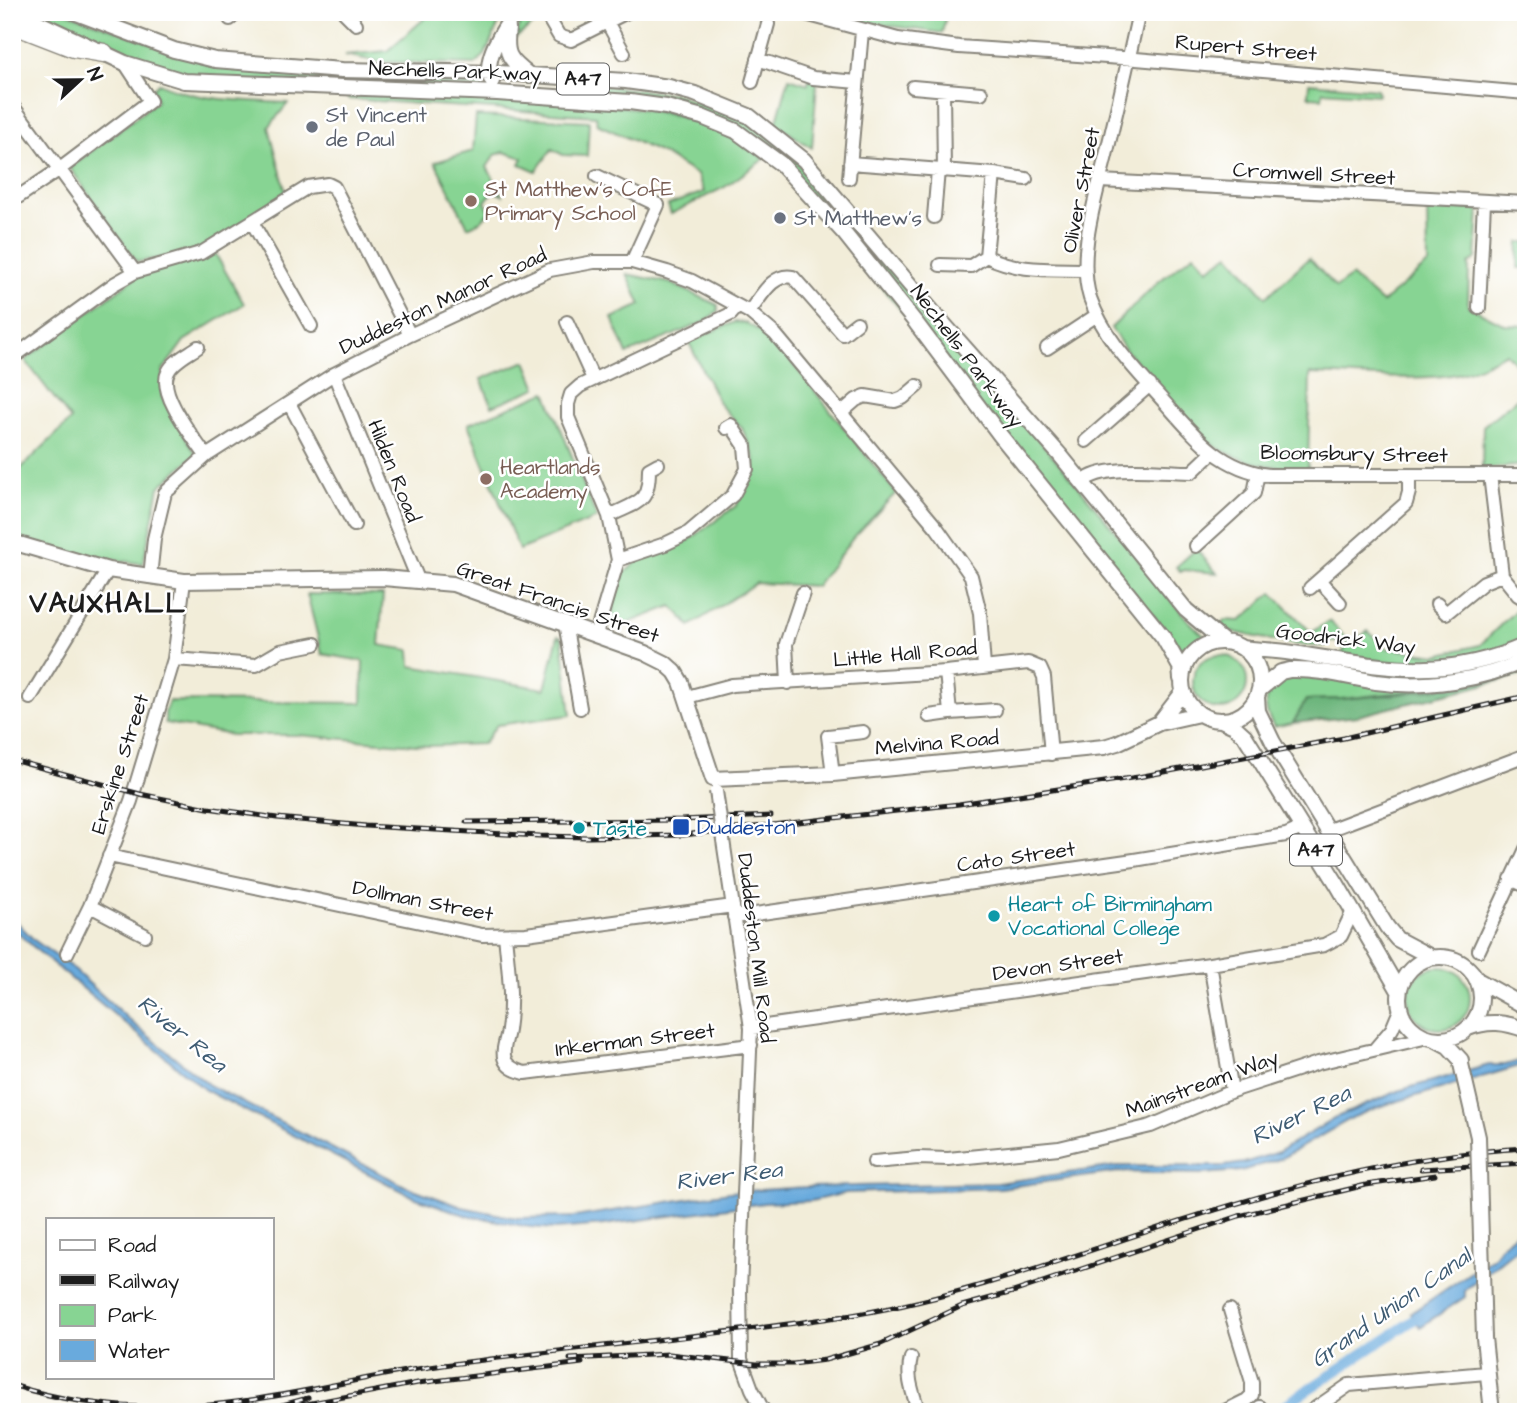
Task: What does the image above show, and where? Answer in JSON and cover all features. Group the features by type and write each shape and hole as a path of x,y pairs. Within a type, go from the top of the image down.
{"highway":[{"path":"12,24 74,48 104,53"}],"main road":[{"name":"Nechells Parkway","path":"16,12 125,63 184,81 496,81 530,77 626,81 695,94 749,116 804,160 1083,482 1186,610 1224,642"},
{"name":"Nechells Parkway","path":"74,12 174,50 215,60 559,86 587,90 622,101 666,107 702,117 736,131 761,148 798,181 844,233 1163,637 1180,667 1182,686"},
{"path":"496,81 495,45 512,18"},
{"path":"512,18 506,45 510,59 530,77"},
{"name":"Great Francis Street","path":"13,544 108,570 184,581 383,578 453,584 596,634 665,663 675,672 687,697 715,785"},
{"path":"1182,686 1184,667 1190,656 1211,643 1224,642"},
{"name":"A47","path":"1224,642 1242,648 1257,666 1260,678 1258,711 1273,742 1387,927 1397,939 1431,957"},
{"name":"Goodrick Way","path":"1242,648 1363,666 1430,669 1473,662 1508,653 1526,645"},
{"name":"Goodrick Way","path":"1258,694 1280,673 1290,670 1381,682 1439,682 1499,670 1526,660"},
{"name":"A47","path":"1182,686 1186,701 1199,714 1234,726 1245,736 1399,991"},
{"name":"Melvina Road","path":"1158,723 1182,686"},
{"path":"1221,720 1242,714 1258,694"},
{"name":"Melvina Road","path":"715,785 1051,754 1117,743 1158,723 1199,714"},
{"path":"1461,1062 1448,1046 1416,1031 1406,1022 1400,1010 1399,991 1402,979 1419,961 1444,956 1457,960 1468,968 1476,979 1480,992 1476,1018 1465,1030 1461,1062 1478,1137 1484,1338 1492,1412"},
{"path":"1476,979 1526,1007"},
{"path":"1431,1038 1454,1036 1482,1023 1495,1022 1526,1030"}],"street":[{"path":"545,12 559,36 571,40 627,12"},
{"name":"Rupert Street","path":"798,12 898,39 959,47 1526,93"},
{"name":"Oliver Street","path":"1139,12 1086,248 1088,290 1097,314 1119,351 1198,440 1213,452"},
{"path":"345,13 356,24"},
{"path":"607,22 624,53"},
{"path":"752,82 768,24"},
{"path":"849,178 862,31"},
{"path":"758,59 813,78 857,82"},
{"path":"12,201 60,169 150,101 125,63"},
{"path":"913,87 981,93"},
{"path":"934,217 941,170 943,90"},
{"path":"12,105 135,272"},
{"path":"850,163 1026,179"},
{"path":"986,256 994,174"},
{"path":"597,176 658,205 632,262"},
{"name":"Cromwell Street","path":"1100,181 1526,203"},
{"path":"12,358 135,272 201,254 307,187 328,184 334,187 410,335"},
{"path":"1479,308 1484,202"},
{"path":"252,222 311,326"},
{"path":"940,265 971,266 986,256"},
{"path":"986,256 999,263 1021,268 1085,270"},
{"name":"Duddeston Manor Road","path":"150,577 154,539 165,493 206,456 334,374 410,335 550,270 594,262 632,262 692,281 743,310 775,334 937,528 971,576 981,613 985,667"},
{"path":"596,634 618,561 609,516 568,417 571,394 593,379 731,313 743,310 774,280 788,276 793,277 840,336 856,323"},
{"path":"1047,348 1097,314"},
{"path":"573,328 593,379"},
{"path":"198,347 178,361 167,373 166,387 170,400 206,456"},
{"name":"Hilden Road","path":"334,374 419,582"},
{"path":"1086,441 1150,385"},
{"path":"841,413 865,396 906,402 917,386"},
{"path":"289,403 354,525"},
{"path":"618,561 688,533 733,495 747,469 745,446 731,425"},
{"path":"1083,482 1100,474 1125,470 1192,472 1213,452"},
{"name":"Bloomsbury Street","path":"1213,452 1231,466 1258,473 1522,473"},
{"path":"609,516 643,499 649,490 650,467"},
{"path":"1196,546 1254,492 1258,473"},
{"path":"1340,603 1315,584 1406,503 1409,475"},
{"path":"1490,475 1502,575 1518,595 1526,600"},
{"path":"30,698 108,570"},
{"path":"1437,604 1446,612 1485,582 1502,575"},
{"name":"Erskine Street","path":"67,953 90,906 131,801 174,659 184,581"},
{"path":"788,683 786,644 803,593"},
{"path":"565,623 580,708"},
{"path":"174,659 256,665 280,651 315,643"},
{"name":"Little Hall Road","path":"687,697 733,685 946,672 1028,663 1040,668 1044,677 1051,754"},
{"path":"946,672 950,713"},
{"path":"929,716 995,710"},
{"path":"833,774 828,736 863,732"},
{"path":"1326,831 1526,755"},
{"name":"Duddeston Mill Road","path":"715,785 751,1028 740,1290 741,1359 764,1412"},
{"name":"Cato Street","path":"733,912 1134,860 1286,835 1302,828"},
{"path":"1479,950 1526,849"},
{"name":"Dollman Street","path":"109,856 482,935 733,912"},
{"path":"1511,878 1526,886"},
{"path":"90,906 145,935"},
{"name":"Devon Street","path":"751,1028 1210,964 1333,942 1347,927 1353,911"},
{"name":"Inkerman Street","path":"505,935 511,997 503,1054 506,1063 514,1069 525,1073 751,1045"},
{"path":"1210,964 1232,1091"},
{"path":"1375,1049 1392,1029 1400,1010"},
{"name":"Mainstream Way","path":"874,1162 1059,1148 1152,1126 1232,1091 1318,1063 1431,1038"},
{"path":"1223,1412 1252,1395 1252,1382 1230,1310"},
{"path":"911,1358 908,1370 919,1412"},
{"path":"1310,1412 1349,1385 1486,1373"}],"green space":[{"path":"33,12 65,12 212,65 248,71 481,79 484,88 221,80 173,72 146,65"},
{"path":"432,12 504,12 485,55 475,64 379,62 345,55 387,51"},
{"path":"537,12 540,20 514,39 524,13"},
{"path":"865,12 947,12 942,33 862,22"},
{"path":"789,78 808,84 809,79 817,82 812,148 776,124"},
{"path":"159,83 206,97 288,103 269,127 286,192 201,251 137,262 70,168 157,101 153,88"},
{"path":"579,83 676,94 754,125 785,150 816,182 1070,476 1186,618 1206,638 1189,647 1182,655 1180,648 761,141 580,86"},
{"path":"1309,83 1377,89 1378,95 1323,91 1322,98 1311,97 1308,95"},
{"path":"347,94 584,104 648,110 708,126 737,140 764,159 725,187 671,214 668,205 704,192 697,175 661,153 597,124 596,116 348,99"},
{"path":"476,116 589,121 587,156 563,155 552,149 536,171 520,164 523,158 504,152 495,155 487,167 502,195 493,191 485,202 490,211 481,221 468,227 435,162 473,151"},
{"path":"1427,207 1479,209 1476,258 1469,264 1468,306 1505,325 1526,326 1526,376 1506,353 1458,374 1434,377 1310,374 1308,471 1252,462 1214,446 1202,437 1124,348 1111,328 1158,282 1194,254 1208,269 1229,254 1266,297 1309,258 1336,288 1351,276 1382,303 1428,264"},
{"path":"1519,242 1526,242 1526,268 1518,268"},
{"path":"215,253 244,304 184,341 163,370 162,397 196,454 159,487 143,564 67,552 12,536 12,477 71,420 25,360 141,273"},
{"path":"627,274 670,283 718,305 718,311 705,322 627,354 612,318 641,305"},
{"path":"735,322 746,323 773,339 896,493 854,537 816,586 756,583 690,626 672,606 613,629 613,606 622,575 639,560 689,540 737,505 755,459 742,428 720,405 688,341"},
{"path":"526,361 537,388 492,406 481,379"},
{"path":"1526,391 1526,465 1482,469 1483,426"},
{"path":"546,392 597,518 519,550 468,424"},
{"path":"1196,549 1217,573 1181,572 1176,567"},
{"path":"1272,593 1311,632 1330,621 1350,643 1368,631 1386,648 1437,655 1480,645 1520,606 1526,606 1526,639 1464,661 1387,663 1341,654 1349,643 1328,641 1325,646 1301,645 1228,631 1221,626 1225,620 1240,621"},
{"path":"307,594 383,595 379,645 410,650 411,666 545,689 558,636 562,638 571,715 497,725 483,744 428,746 298,735 231,735 165,723 169,701 362,703 363,661 322,654"},
{"path":"1220,655 1239,663 1247,682 1239,701 1220,709 1201,701 1193,682 1201,663"},
{"path":"1526,666 1526,674 1358,716 1293,723 1306,700 1399,694 1497,679"},
{"path":"1295,676 1437,688 1342,699 1306,700 1293,723 1274,727 1266,709 1267,695 1277,684"},
{"path":"1439,967 1451,969 1461,976 1468,986 1468,1010 1461,1020 1451,1027 1439,1029 1427,1027 1417,1020 1410,1010 1408,998 1410,986 1417,976 1427,969"}],"water":[{"path":"12,917 34,940 71,967 135,1025 209,1085 405,1186 462,1207 516,1218 575,1217 729,1192 807,1187 997,1183 1117,1166 1224,1166 1244,1163 1278,1152 1339,1116 1401,1090 1489,1065 1505,1065 1522,1060 1523,1065 1381,1106 1354,1117 1280,1159 1241,1171 1202,1174 1118,1172 1000,1188 846,1193 811,1201 764,1203 604,1225 556,1229 530,1227 465,1215 416,1198 205,1090 38,951 12,927"},
{"path":"1526,1224 1526,1241 1465,1290 1465,1297 1420,1327 1411,1313 1493,1257 1502,1245"}],"waterway":[{"name":"Grand Union Canal","path":"1274,1412 1426,1312"}],"railway":[{"path":"12,760 140,794 277,818 540,836 683,835 959,804 1138,777 1344,738 1526,696"},
{"path":"466,822 681,820 771,816"},
{"path":"12,1385 92,1403 146,1407 201,1406 280,1395 437,1366 858,1314 968,1289 1241,1202 1334,1177 1429,1158 1526,1148"},
{"path":"1421,1169 1526,1163"},
{"path":"570,1359 669,1354 756,1364 793,1364 825,1360 881,1344 962,1306 1013,1292 1239,1216 1366,1185 1435,1175"},
{"path":"301,1405 418,1383 582,1363"},
{"path":"264,1410 308,1398"}],"place":[{"name":"St Vincent de Paul","path":"312,127"},
{"name":"St Matthew's CofE Primary School","path":"471,201"},
{"name":"St Matthew's","path":"780,218"},
{"name":"Heartlands Academy","path":"486,479"},
{"name":"Duddeston","path":"681,827"},
{"name":"Taste","path":"579,828"},
{"name":"Heart of Birmingham Vocational College","path":"994,916"}],"district":[{"name":"VAUXHALL","path":"108,603"}],"water label":[{"name":"River Rea","path":"182,1034"},
{"name":"River Rea","path":"1301,1115"},
{"name":"River Rea","path":"729,1176"}]}
